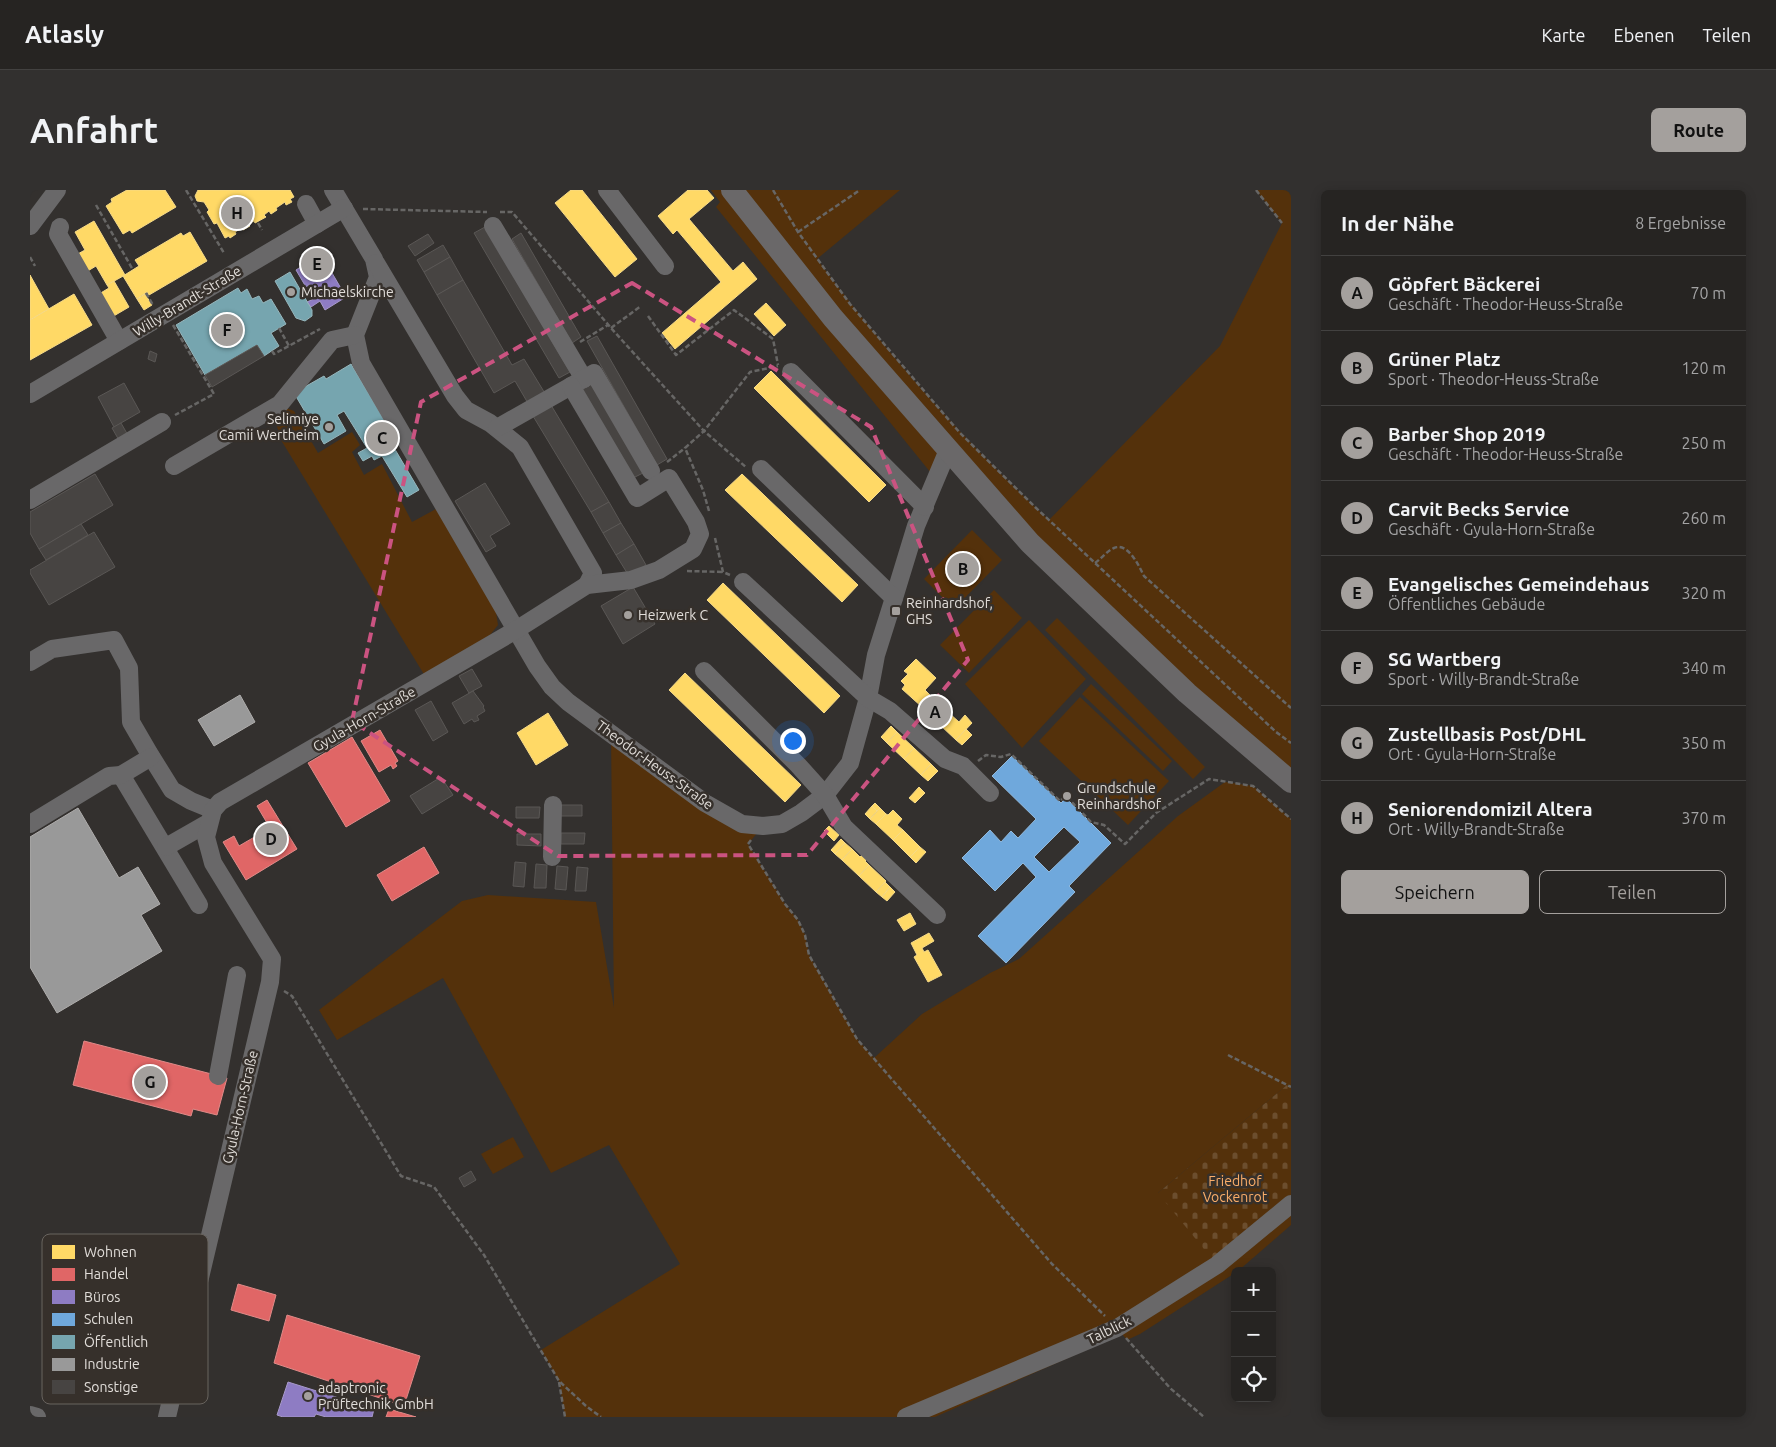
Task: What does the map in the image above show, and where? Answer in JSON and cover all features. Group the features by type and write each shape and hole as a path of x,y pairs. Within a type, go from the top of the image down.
{"main road":[{"path":"732,190 833,318 1030,542 1187,693 1291,782"}],"street":[{"path":"30,226 57,190"},
{"path":"333,190 455,396 466,410 490,422 520,447 593,573 586,585"},
{"path":"606,190 665,266"},
{"path":"306,204 317,224"},
{"name":"Willy-Brandt-Straße","path":"30,394 344,208"},
{"path":"493,226 566,350 577,383 637,498 669,478 696,522 700,534 692,550 660,570 631,580 586,585 516,630"},
{"path":"60,227 58,234 119,341"},
{"path":"174,466 280,404 332,340 355,335 378,277 374,259"},
{"name":"Theodor-Heuss-Straße","path":"355,335 361,363 536,666 552,687 568,702 705,803 742,824 763,826 782,824 801,813 825,794 850,763 868,698 876,655 916,526 948,450"},
{"path":"785,369 925,507"},
{"path":"497,428 594,373 651,471"},
{"path":"30,500 162,422"},
{"path":"763,470 894,598"},
{"path":"744,582 868,698 890,711 945,759 963,766 990,793"},
{"name":"Gyula-Horn-Straße","path":"208,1244 270,982 272,959 213,863 206,837 211,817 220,802 516,630"},
{"path":"30,662 52,649 114,640 129,668 131,722 172,790 191,801 211,817 166,848"},
{"path":"704,671 825,794 844,827 937,915"},
{"path":"30,824 109,776 121,775 151,757"},
{"path":"121,775 199,904"},
{"path":"552,857 553,805"},
{"path":"218,1076 237,975"},
{"name":"Talblick","path":"906,1417 1111,1322 1217,1264 1291,1204"},
{"name":"Gyula-Horn-Straße","path":"167,1417 170,1404"},
{"path":"30,1415 38,1417"}],"path":[{"path":"186,190 224,253"},
{"path":"773,190 798,232 850,304 960,433 1034,507 1276,732 1291,743"},
{"path":"798,232 860,190"},
{"path":"1256,190 1282,223"},
{"path":"96,205 133,270"},
{"path":"344,208 512,212 704,431 755,476 763,470"},
{"path":"258,223 262,230"},
{"path":"30,257 35,266"},
{"path":"566,350 610,326 640,306"},
{"path":"648,316 676,355 734,310 772,340 785,369 750,372 704,431 669,461 651,471"},
{"path":"162,422 214,394 172,323"},
{"path":"279,328 289,346"},
{"path":"272,351 274,354 320,329"},
{"path":"685,448 704,490 710,518"},
{"path":"714,536 723,572"},
{"path":"1095,563 1113,548 1119,547 1132,554 1144,576 1291,708"},
{"path":"687,571 723,572 744,582"},
{"path":"967,770 986,755 1001,757 1011,754 1060,801 1066,796 1092,822 1104,825 1125,844 1156,813 1209,779 1253,786 1291,818"},
{"path":"763,826 748,844 785,904 798,920 805,934 809,955 858,1039 1052,1264 1111,1322 1170,1388 1204,1417"},
{"path":"270,982 292,996 401,1176 434,1187 484,1254 559,1381 601,1417"},
{"path":"1228,1055 1291,1087"},
{"path":"559,1381 565,1417"}],"highlighted area":[{"path":"632,283 871,427 968,660 807,855 558,856 352,721 421,402"}],"green space":[{"path":"711,190 900,190 817,259 870,328 927,395 987,460 1049,520 1220,346 1282,223 1256,190 1291,190 1291,782 948,450 935,478 716,207 720,202"},
{"path":"284,407 294,411 318,453 352,432 360,445 352,452 364,475 382,464 412,522 436,509 496,612 498,625 490,635 425,676 281,440 276,423"},
{"path":"972,530 1002,560 954,609 924,579"},
{"path":"994,590 1022,618 969,673 940,645"},
{"path":"1057,618 1205,767 1193,779 1045,630"},
{"path":"1029,620 1086,679 1022,748 965,684"},
{"path":"1091,684 1172,761 1163,771 1082,694"},
{"path":"1080,697 1169,781 1128,825 1039,741"},
{"path":"611,734 705,803 763,826 748,844 785,904 798,920 805,935 809,955 857,1039 874,1058 922,1014 990,973 1019,959 1178,816 1225,782 1253,786 1291,819 1291,1087 1287,1085 1158,1193 1291,1204 1291,1225 1243,1267 1231,1267 1231,1276 1140,1334 1127,1340 1122,1334 935,1417 565,1417 559,1381 541,1350 680,1264 609,1145 551,1173 443,978 337,1040 319,1010 462,901 488,895 596,902 614,1008"},
{"name":"Friedhof Vockenrot","path":"1287,1085 1291,1087 1291,1204 1217,1265 1158,1193"},
{"path":"513,1137 524,1157 493,1174 481,1154"}],"building: Wohnen":[{"path":"127,190 165,190 176,207 132,233 130,230 123,234 106,206 112,202 111,199"},
{"path":"198,190 290,190 294,197 290,199 292,202 286,205 285,202 271,214 269,211 264,215 266,217 255,223 254,221 248,224 250,226 235,232 236,234 230,238 229,236 225,238 217,223 214,224 207,212 209,210 204,202 197,201 195,196"},
{"path":"571,190 582,190 637,259 615,277 555,203"},
{"path":"688,190 707,190 714,198 689,219 733,271 743,262 757,279 675,349 662,333 721,282 677,230 673,234 658,216"},
{"path":"94,221 125,275 107,285 96,266 86,272 76,255 85,250 75,232"},
{"path":"190,232 207,261 149,295 147,292 137,299 123,276 139,266 135,260 181,233 183,236"},
{"path":"30,275 49,309 30,320"},
{"path":"114,281 129,307 112,317 99,294 109,288 107,285"},
{"path":"74,294 92,325 30,360 30,320"},
{"path":"145,294 152,305 144,310 137,299"},
{"path":"766,303 786,325 774,336 754,314"},
{"path":"771,371 886,485 869,502 754,388"},
{"path":"742,474 858,585 842,602 725,490"},
{"path":"723,583 840,696 824,713 707,600"},
{"path":"916,659 936,678 925,690 932,697 922,707 902,689 905,685 901,681 908,674 904,671"},
{"path":"685,673 801,785 785,802 669,690"},
{"path":"548,713 568,745 536,765 517,733"},
{"path":"949,713 959,722 965,715 972,723 956,740 939,724"},
{"path":"891,726 897,732 887,743 881,737"},
{"path":"966,729 972,735 962,745 956,740"},
{"path":"897,732 914,748 904,759 887,743"},
{"path":"914,748 931,764 921,775 904,759"},
{"path":"931,764 938,771 928,781 921,775"},
{"path":"919,787 925,793 915,803 909,798"},
{"path":"875,803 880,808 877,811 872,806"},
{"path":"872,806 877,811 870,819 865,814"},
{"path":"880,808 886,814 876,824 870,819"},
{"path":"893,810 902,819 897,825 903,830 893,840 876,824"},
{"path":"829,826 839,835 834,841 824,831"},
{"path":"903,830 920,847 910,857 893,840"},
{"path":"841,839 845,843 835,854 831,850"},
{"path":"845,843 852,849 842,860 835,854"},
{"path":"920,847 926,852 916,863 910,857"},
{"path":"852,849 860,857 862,855 867,859 865,861 869,865 859,876 842,860"},
{"path":"869,865 886,881 876,892 859,876"},
{"path":"885,882 890,887 882,897 876,892"},
{"path":"890,887 895,892 887,901 882,897"},
{"path":"910,913 916,924 904,931 897,920"},
{"path":"929,933 934,941 922,948 924,952 928,950 942,975 928,982 914,957 917,955 911,943"}],"building: Handel":[{"path":"932,697 949,713 939,724 922,707"},
{"path":"380,730 398,761 395,763 397,766 393,769 391,765 379,772 361,741"},
{"path":"352,737 390,801 346,827 308,763"},
{"path":"267,800 297,849 246,880 223,842 234,836 239,846 270,828 257,806"},
{"path":"424,847 439,873 392,901 377,875"},
{"path":"84,1041 227,1078 217,1115 193,1109 191,1116 73,1085"},
{"path":"238,1284 276,1295 269,1321 231,1310"},
{"path":"287,1315 420,1356 404,1406 274,1363"},
{"path":"389,1409 416,1417 386,1417"}],"building: Büros":[{"path":"321,254 346,297 325,310 320,301 311,307 307,302 318,297 310,284 306,287 296,270"},
{"name":"adaptronic Prüftechnik GmbH","path":"288,1382 374,1409 372,1417 326,1417 316,1414 314,1417 283,1417 277,1415"}],"building: Schulen":[{"path":"1012,756 1061,803 1066,798 1111,843 1069,886 1075,892 1006,963 978,936 1036,877 1023,863 995,891 962,858 990,830 1001,842 1011,831 1018,838 1036,819 992,776","holes":["1064,827 1080,842 1049,872 1034,857"]}],"building: Öffentlich":[{"name":"Michaelskirche","path":"290,272 312,310 312,316 305,321 296,318 275,281"},
{"path":"238,288 241,293 247,289 252,299 259,296 263,303 271,299 286,324 271,333 279,346 264,356 257,345 205,375 176,325"},
{"name":"Selimiye Camii Wertheim","path":"351,364 385,421 380,424 419,490 407,497 382,456 374,460 372,456 363,461 358,453 367,448 344,411 337,415 346,431 324,444 294,393 324,376 326,379"}],"building: Industrie":[{"path":"240,695 255,722 214,746 198,720"},
{"path":"78,808 119,878 138,867 160,904 141,915 162,951 57,1013 30,967 30,837"}],"building: Sonstige":[{"path":"485,227 570,372 559,378 474,233"},
{"path":"521,233 581,337 572,343 512,239"},
{"path":"428,234 434,243 415,256 408,246"},
{"path":"443,245 450,257 424,272 417,260"},
{"path":"450,257 463,280 437,295 424,272"},
{"path":"463,280 512,365 524,359 546,395 529,405 515,381 494,393 437,295"},
{"path":"597,336 667,459 657,465 587,341"},
{"path":"257,345 264,356 212,387 205,375"},
{"path":"150,351 157,354 155,362 148,359"},
{"path":"592,382 643,473 631,479 580,388"},
{"path":"124,383 140,412 114,427 98,397"},
{"path":"551,405 609,502 591,512 533,416"},
{"path":"121,423 129,437 120,442 112,428"},
{"path":"95,474 113,505 39,549 30,533 30,512"},
{"path":"485,483 510,524 490,536 496,546 486,552 455,501"},
{"path":"609,502 621,523 603,533 591,512"},
{"path":"621,523 634,544 616,555 603,533"},
{"path":"81,524 88,535 46,560 39,549"},
{"path":"94,532 115,567 49,605 30,570"},
{"path":"634,544 646,565 629,576 616,555"},
{"name":"Heizwerk C","path":"633,587 655,624 623,644 601,606"},
{"path":"472,669 482,686 469,693 459,676"},
{"path":"473,691 484,706 485,711 477,716 479,720 474,722 472,719 464,724 452,703"},
{"path":"431,701 448,732 433,741 415,710"},
{"path":"441,777 453,795 422,814 410,796"},
{"path":"559,805 582,805 582,816 558,816"},
{"path":"516,807 540,807 539,818 516,818"},
{"path":"561,833 585,833 584,844 561,844"},
{"path":"517,834 541,834 541,846 517,845"},
{"path":"515,862 526,863 524,887 513,886"},
{"path":"536,864 547,865 546,888 534,888"},
{"path":"557,866 568,867 566,890 555,889"},
{"path":"577,867 588,868 586,891 575,891"},
{"path":"471,1171 476,1180 464,1187 459,1178"}],"place":[{"name":"Seniorendomizil Altera","path":"237,213"},
{"name":"Evangelisches Gemeindehaus","path":"317,264"},
{"name":"Michaelskirche","path":"291,292"},
{"name":"SG Wartberg","path":"227,330"},
{"name":"Selimiye Camii Wertheim","path":"329,427"},
{"name":"Barber Shop 2019","path":"382,438"},
{"name":"Grüner Platz","path":"963,569"},
{"name":"Reinhardshof, GHS","path":"896,611"},
{"name":"Heizwerk C","path":"628,615"},
{"name":"Göpfert Bäckerei","path":"935,712"},
{"name":"Grundschule Reinhardshof","path":"1067,796"},
{"name":"Carvit Becks Service","path":"271,839"},
{"name":"Zustellbasis Post/DHL","path":"150,1082"},
{"name":"adaptronic Prüftechnik GmbH","path":"308,1396"}]}
